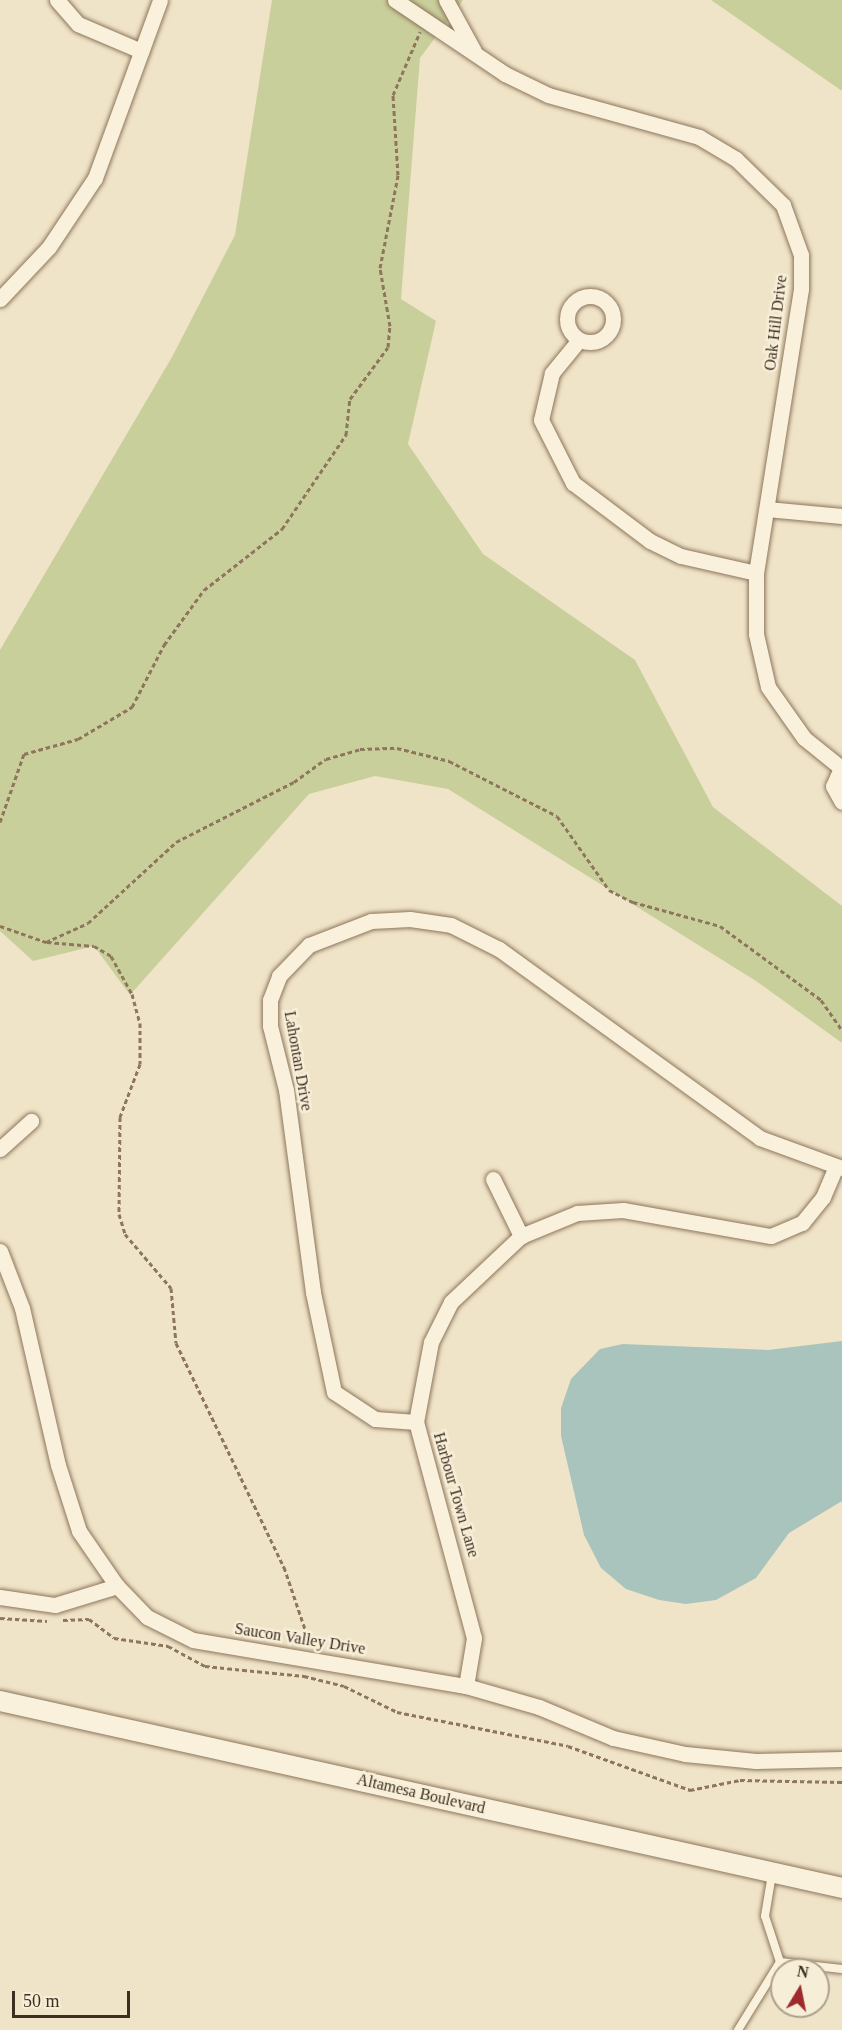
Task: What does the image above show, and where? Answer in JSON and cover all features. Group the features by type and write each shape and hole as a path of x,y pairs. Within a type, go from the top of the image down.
{"street":[{"path":"57,0 78,24 141,51"},
{"path":"0,299 49,247 95,178 160,0"},
{"name":"Oak Hill Drive","path":"395,0 426,24 474,51 505,74 548,95 699,137 736,159 783,206 801,255 801,289 756,573 756,634 768,687 804,738 841,767 833,786 842,802"},
{"name":"Oak Hill Drive","path":"446,0 474,51"},
{"path":"579,340 552,373 541,420 573,483 650,541 681,556 756,573"},
{"path":"767,509 842,516"},
{"name":"Lahontan Drive","path":"416,1422 375,1419 334,1392 313,1292 286,1090 270,1026 270,1000 279,976 309,945 370,921 410,919 451,925 499,949 760,1138 839,1168"},
{"path":"0,1149 31,1121"},
{"name":"Harbour Town Lane","path":"466,1686 472,1629 416,1422 431,1342 451,1302 521,1236 577,1213 623,1210 771,1236 802,1223 823,1197 839,1168"},
{"path":"493,1179 521,1236"},
{"name":"Saucon Valley Drive","path":"0,1251 22,1308 58,1465 79,1531 117,1586 147,1617 193,1640 466,1686 539,1707 613,1738 685,1754 756,1761 842,1759"},
{"path":"0,1597 55,1605 117,1586"},
{"name":"Altamesa Boulevard","path":"0,1701 842,1888"}],"lane":[{"path":"772,1873 765,1916 779,1958"},
{"path":"738,2030 770,1978"}],"path":[{"path":"0,822 24,754 78,739 132,707 164,645 204,590 282,529 342,442 350,399 388,347 390,326 380,268 398,175 393,95 426,24"},
{"path":"46,942 88,923 176,842 294,782 326,759 360,748 397,748 449,761 557,816 609,890 633,902 720,926 821,1000 842,1030"},
{"path":"0,926 46,942 94,946 111,956 132,994 140,1023 140,1064 120,1117 119,1214 125,1234 171,1288 176,1343 284,1567 315,1660"},
{"path":"0,1618 89,1619 114,1638 168,1646 205,1666 314,1678 397,1712 568,1746 690,1790 728,1780 842,1782"}],"green space":[{"path":"272,0 463,0 420,58 401,299 436,321 408,444 483,554 635,660 713,807 842,906 842,1043 756,981 448,789 375,776 309,794 130,995 94,946 33,961 0,931 0,650 172,357 235,235"},
{"path":"711,0 842,0 842,91"}],"water":[{"path":"842,1341 842,1501 789,1533 756,1578 716,1600 686,1604 659,1600 626,1589 601,1568 584,1535 561,1436 561,1408 571,1379 600,1349 623,1344 768,1350"}]}
